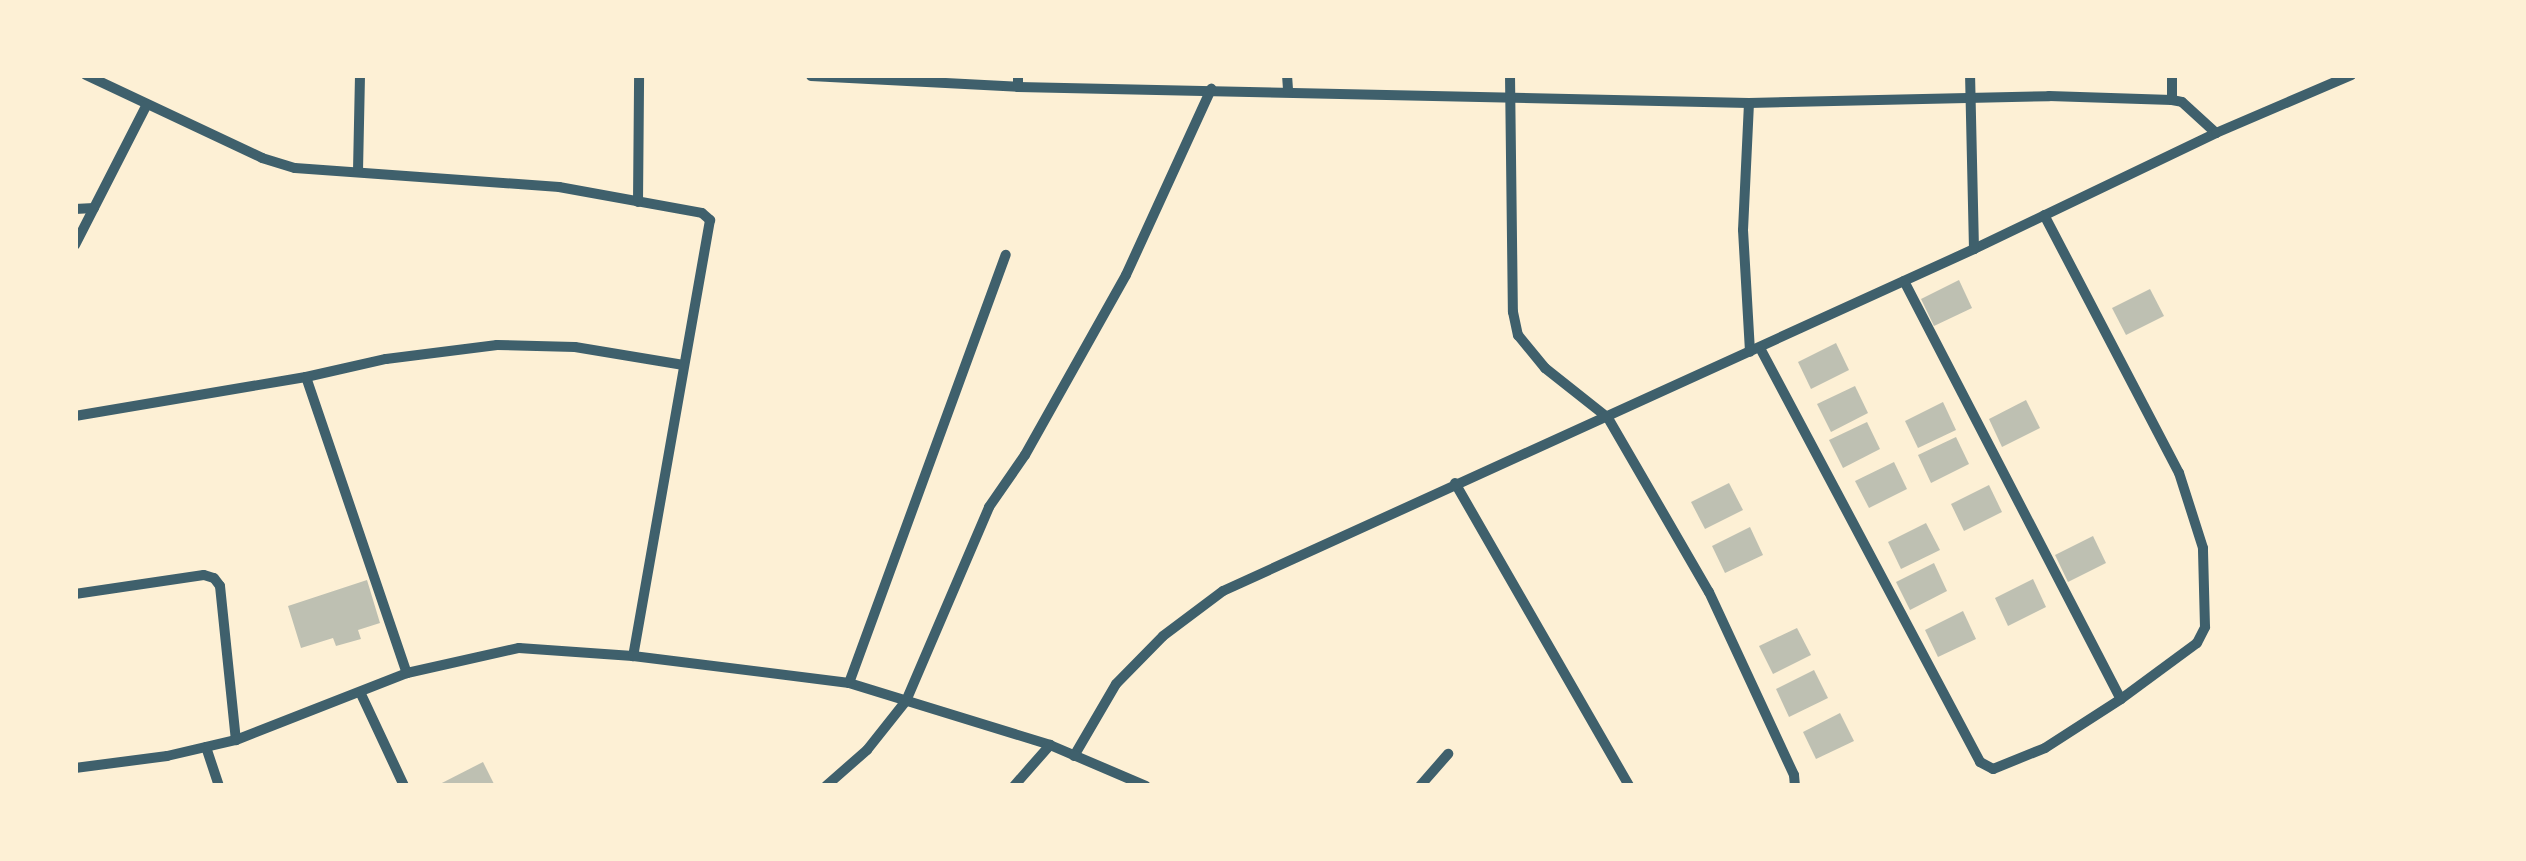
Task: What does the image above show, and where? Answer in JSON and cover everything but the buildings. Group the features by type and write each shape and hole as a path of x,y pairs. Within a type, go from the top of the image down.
{"street":[{"path":"86,75 279,163 331,172 358,170 559,187 702,213 710,220 633,656"},
{"path":"358,170 360,75"},
{"path":"638,202 639,75"},
{"path":"1287,75 1288,91"},
{"path":"1510,75 1513,312 1518,335 1545,368 1608,418 1709,592 1794,774 1795,786"},
{"path":"1970,75 1974,248"},
{"path":"2172,75 2172,100"},
{"path":"1074,756 1116,684 1163,636 1223,592 1454,484 1608,418 2216,133 2351,75"},
{"path":"811,76 1749,102 1971,97 2172,100 2182,102 2216,133"},
{"path":"826,786 867,750 906,701 989,508 1025,456 1126,274 1211,88"},
{"path":"1749,102 1743,230 1755,350 1980,762 1993,769 2046,748 2121,699 2197,643 2206,627 2203,548 2178,473 2044,215"},
{"path":"75,245 147,104"},
{"path":"75,209 94,208"},
{"path":"849,683 1006,255"},
{"path":"1904,281 2121,699"},
{"path":"75,416 306,377 386,359 497,345 575,347 684,365"},
{"path":"306,377 407,673"},
{"path":"1454,484 1630,786"},
{"path":"75,594 204,575 214,578 220,586 236,740"},
{"path":"75,768 236,740 407,673 518,648 633,656 849,683 1050,745 1146,786"},
{"path":"361,694 404,786"},
{"path":"1014,786 1050,745"},
{"path":"206,747 219,786"},
{"path":"1420,786 1448,754"}]}
